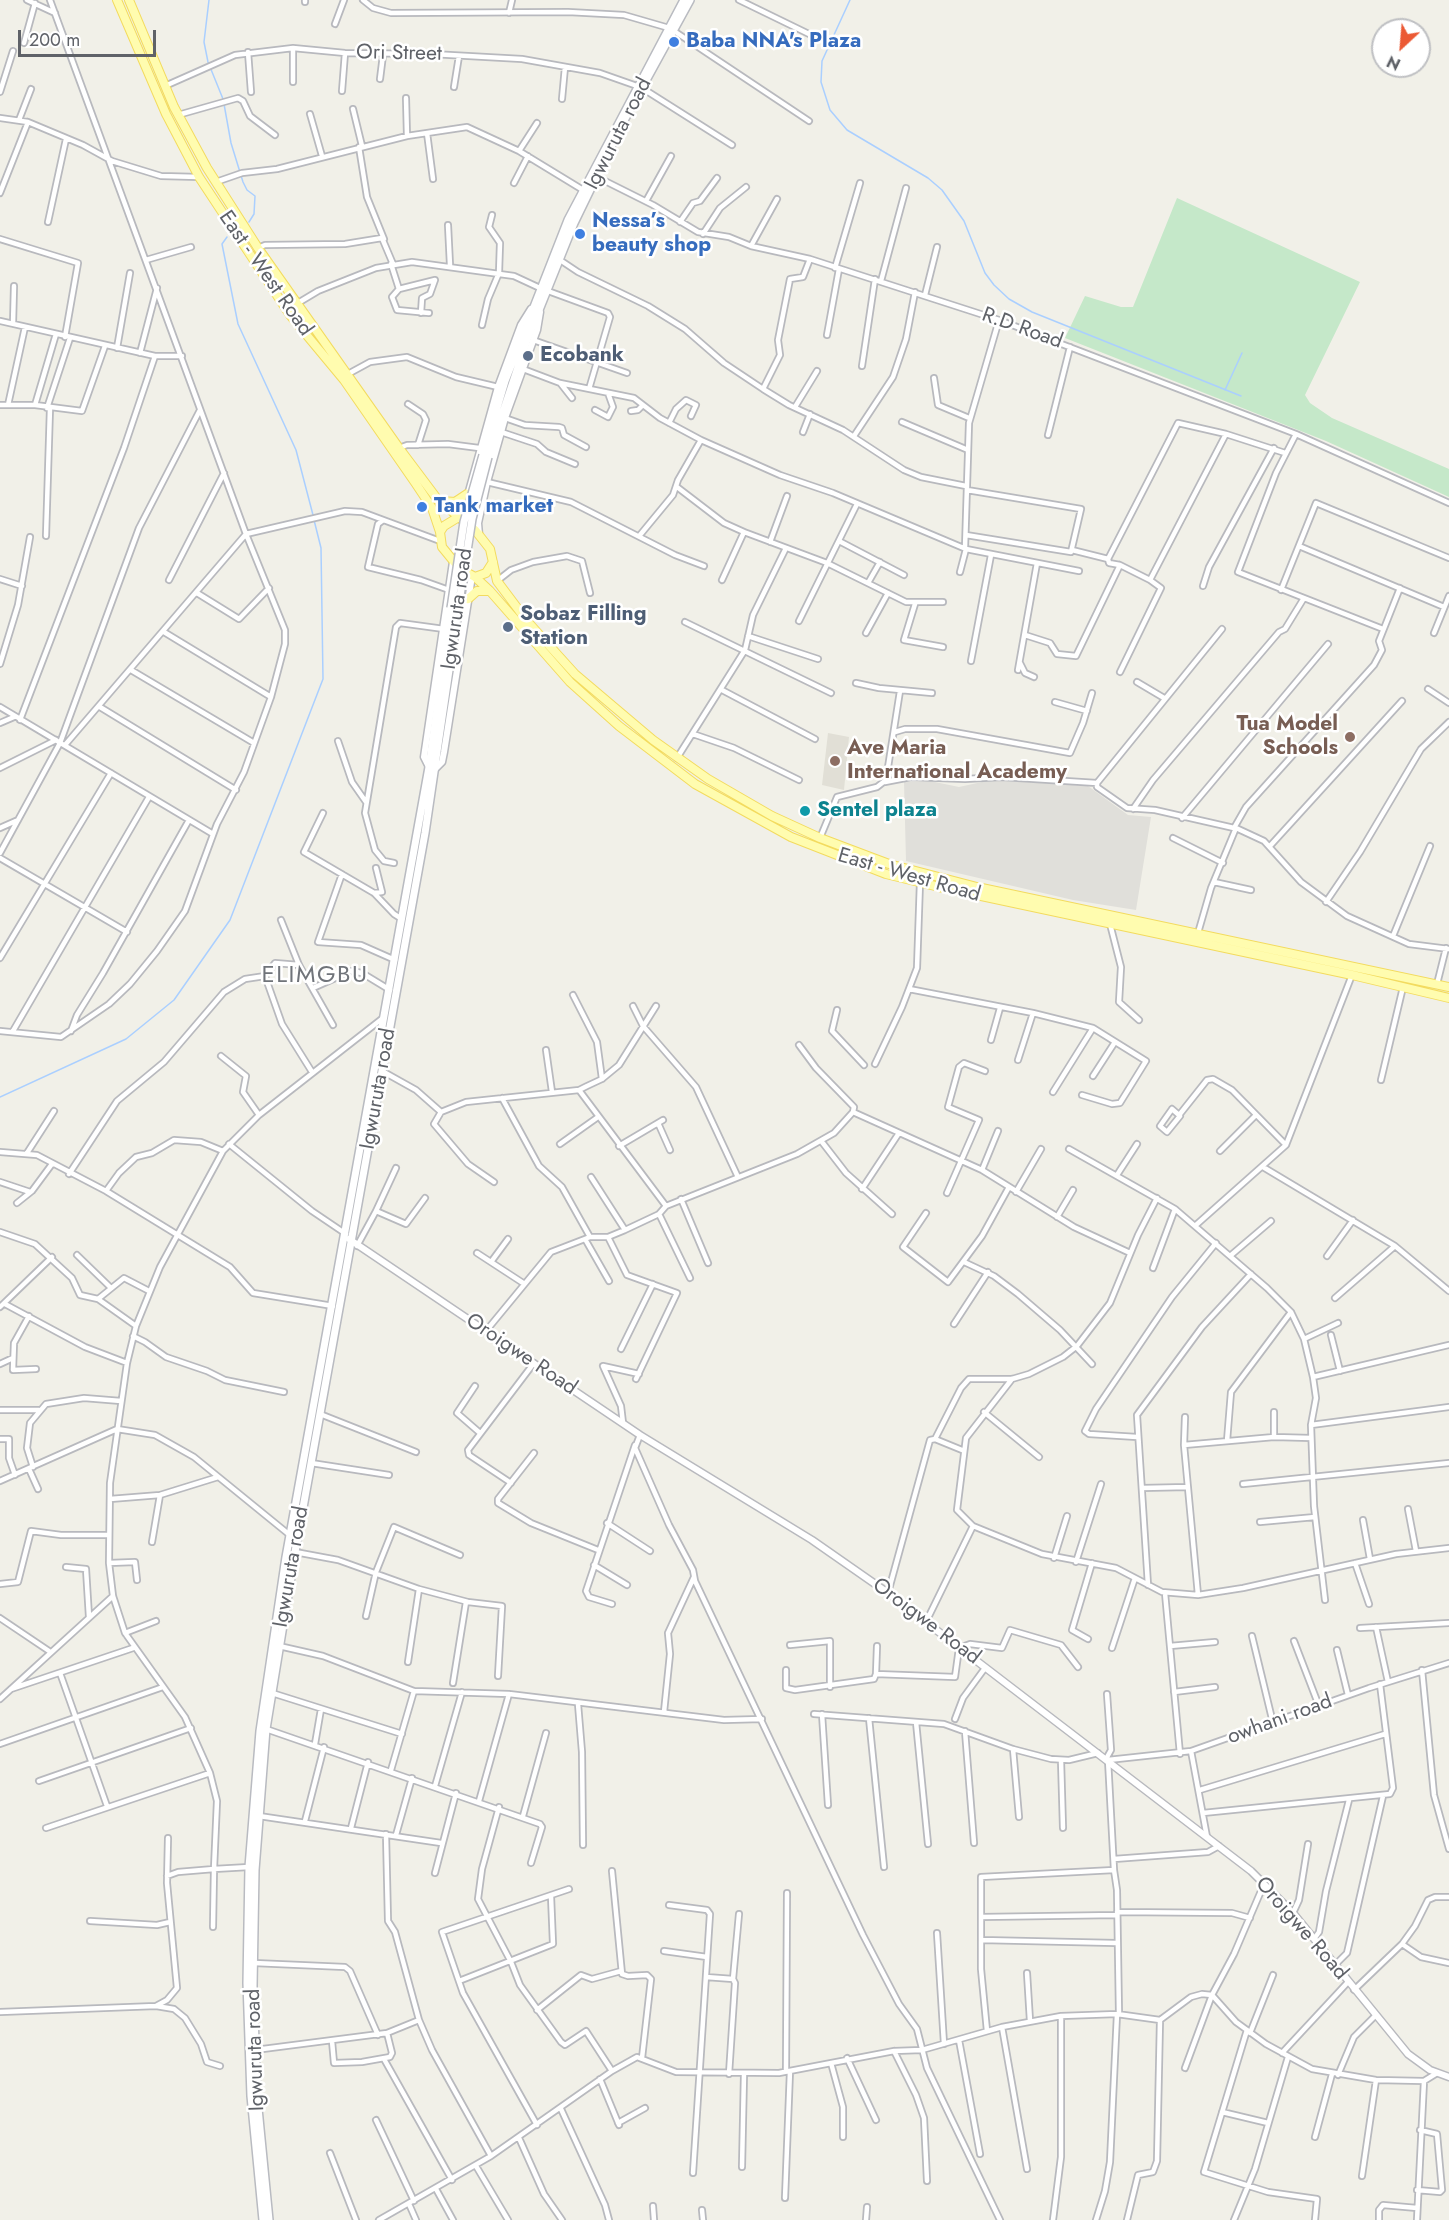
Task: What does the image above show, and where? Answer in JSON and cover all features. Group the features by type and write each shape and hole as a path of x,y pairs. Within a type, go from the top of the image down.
{"main road":[{"name":"East - West Road","path":"117,0 165,114 199,177 290,315 399,448 438,500 459,519"},
{"name":"East - West Road","path":"129,0 178,115 216,182 258,248 348,374 432,508 440,532"},
{"name":"Igwuruta road","path":"671,29 684,0"},
{"name":"Igwuruta road","path":"545,290 568,220 583,190 671,29 690,0"},
{"name":"Igwuruta road","path":"269,2220 255,2050 254,1963 259,1816 266,1729 281,1610 295,1552 382,1071 432,768 455,609 483,453 505,402 538,305 560,260 593,175"},
{"path":"438,500 454,502 467,494"},
{"path":"440,541 440,532 444,526 459,519 480,535 490,549 494,560 486,573 473,577"},
{"name":"East - West Road","path":"440,541 453,562 490,591 619,726 698,786 763,823 816,848 886,874 1449,998"},
{"name":"East - West Road","path":"494,560 497,581 505,596 563,668 677,759 736,796 820,838 880,861 944,879 1449,987"},
{"path":"468,599 477,591 490,591"},
{"name":"Igwuruta road","path":"263,2220 249,2048 249,1868 260,1731 291,1536 333,1306 352,1240 385,1017 432,768"}],"street":[{"path":"27,0 56,13"},
{"path":"0,1031 41,1034 58,1039 71,1031 109,1004 130,984 180,920 190,899 213,834 236,790 254,743 271,697 286,637 200,410 112,161 50,0"},
{"path":"335,24 344,0"},
{"path":"363,0 373,8 390,13 624,15 671,29 809,121"},
{"path":"509,13 512,0"},
{"path":"739,0 811,35"},
{"path":"24,43 35,3"},
{"path":"293,48 293,82"},
{"name":"Ori Street","path":"165,86 248,52 293,48 383,55 522,59 610,76 639,87 732,146"},
{"path":"0,92 13,51"},
{"path":"248,52 251,92"},
{"path":"342,91 345,53"},
{"path":"380,79 383,55"},
{"path":"454,87 459,56"},
{"path":"562,99 565,67"},
{"path":"20,120 31,89"},
{"path":"406,98 407,136"},
{"path":"178,115 227,99 240,99 250,116 275,135"},
{"path":"353,110 367,197 384,238 399,289"},
{"path":"310,114 322,156"},
{"path":"0,118 28,122 112,161 161,176 199,177"},
{"path":"0,191 28,122"},
{"path":"519,150 537,123"},
{"path":"216,182 242,173 272,170 360,146 407,136 472,127 519,150 583,190"},
{"path":"428,133 433,179"},
{"path":"48,222 66,139"},
{"path":"514,183 528,156"},
{"path":"646,201 671,156"},
{"name":"R.D Road","path":"593,175 646,201 703,234 729,237 751,246 810,259 999,320 1296,434 1449,503"},
{"path":"680,222 693,203 700,201 717,178"},
{"path":"827,335 837,268 860,183"},
{"path":"703,234 720,208 746,187"},
{"path":"862,366 878,280 906,188"},
{"path":"751,246 777,200"},
{"path":"482,326 488,298 499,273 500,243 489,227 492,215"},
{"path":"448,225 450,265"},
{"path":"258,248 265,245 345,244 384,238"},
{"path":"0,239 78,263 67,338 49,408 46,536"},
{"path":"146,260 191,247"},
{"path":"925,295 937,247"},
{"path":"763,390 780,356 778,340 790,279 803,277 810,259"},
{"path":"560,260 578,272 648,306 685,329 724,363 763,390 855,436 913,474 966,488 1080,508 1072,550"},
{"path":"298,303 345,280 392,264 421,262 514,276 608,313 610,317 589,389"},
{"path":"117,348 130,273"},
{"path":"421,312 422,300 431,292 435,280 399,289 392,297 398,312 421,312 429,312"},
{"path":"13,324 14,286"},
{"path":"140,352 157,288"},
{"path":"855,436 893,377 906,339 915,292"},
{"path":"480,535 478,517 505,418 533,340 538,305"},
{"path":"459,519 483,453 498,387 521,324 538,305"},
{"path":"960,572 966,549 969,418 999,320"},
{"path":"0,321 67,338 155,356 182,356"},
{"path":"8,405 25,327"},
{"path":"35,405 56,334"},
{"path":"533,340 627,373"},
{"path":"0,405 35,405 73,412 84,410 105,346"},
{"path":"1048,435 1070,347"},
{"path":"20,720 124,448 155,356"},
{"path":"348,374 370,362 407,357 456,377 498,387"},
{"path":"523,369 560,383 634,398 669,423 701,440 780,475 966,549 1079,571"},
{"path":"795,407 816,371"},
{"path":"934,378 938,405 969,418"},
{"path":"560,383 572,398"},
{"path":"595,411 608,417 614,407 608,393"},
{"path":"669,423 676,409 686,400 697,406 691,416"},
{"path":"408,404 423,414 426,420 418,445"},
{"path":"631,411 638,410 643,405"},
{"path":"127,932 0,855 60,743 139,528 200,410"},
{"path":"803,432 810,414"},
{"path":"505,418 525,425 562,428 564,435 586,447"},
{"path":"902,422 968,450"},
{"path":"1108,559 1178,423 1226,434 1285,453"},
{"path":"501,432 537,444 546,452 575,464"},
{"path":"1150,579 1226,434"},
{"path":"1296,434 1285,453 1238,572 1383,629"},
{"path":"640,535 659,515 677,487 701,440"},
{"path":"399,448 448,444 483,453"},
{"path":"1203,586 1209,567 1274,448"},
{"path":"169,580 224,473"},
{"path":"487,482 571,502 640,535 675,555 704,566"},
{"path":"677,487 724,523 744,532 827,563 915,604 943,602"},
{"path":"770,542 787,496"},
{"path":"799,621 857,504"},
{"path":"1281,590 1313,506 1318,504 1449,558"},
{"path":"0,768 60,743 100,707 246,534 345,511 362,512 440,541"},
{"path":"382,521 376,529 369,568 421,580 449,590"},
{"path":"722,580 744,532"},
{"path":"966,535 1069,552 1072,550 1108,559 1109,563 1120,565 1150,579 1161,590 1120,672"},
{"path":"0,664 13,629 30,537"},
{"path":"840,541 904,575"},
{"path":"1299,546 1444,607"},
{"path":"677,759 745,651 754,612 786,548"},
{"path":"971,661 991,555"},
{"path":"497,581 511,570 533,562 567,556 582,561 590,594"},
{"path":"453,562 424,758 432,768 442,762 473,577"},
{"path":"868,584 880,562"},
{"path":"1018,670 1037,563"},
{"path":"1025,635 1050,643 1058,654 1076,656 1120,565"},
{"path":"0,579 21,586"},
{"path":"197,593 239,619 269,588"},
{"path":"1198,933 1234,828 1245,807 1370,669 1382,650 1379,641 1400,588"},
{"path":"866,633 888,593"},
{"path":"1434,633 1449,596"},
{"path":"1133,809 1153,780 1279,632 1285,629 1304,598"},
{"path":"915,604 904,640 943,647"},
{"path":"684,622 831,693"},
{"path":"394,863 384,861 372,842 366,823 366,802 396,627 400,623 444,629"},
{"path":"1096,783 1222,629"},
{"path":"164,632 271,697"},
{"path":"748,636 818,659"},
{"path":"1182,818 1328,644"},
{"path":"1020,663 1025,672 1034,677"},
{"path":"131,670 254,743"},
{"path":"1137,682 1164,699"},
{"path":"856,683 900,691 932,693"},
{"path":"1428,689 1449,703"},
{"path":"722,690 815,739"},
{"path":"885,782 900,691"},
{"path":"895,732 914,728 937,729 1071,753 1092,693"},
{"path":"1055,702 1087,711"},
{"path":"1270,846 1400,703"},
{"path":"0,707 213,834"},
{"path":"100,707 236,790"},
{"path":"0,723 14,717"},
{"path":"1326,902 1360,852 1421,749 1449,723"},
{"path":"693,734 734,748 799,780"},
{"path":"338,741 352,782 366,802"},
{"path":"0,958 111,773"},
{"path":"820,838 837,797 910,777 965,779 1002,777 1096,783"},
{"path":"1096,783 1097,787 1116,802 1133,809 1155,810 1256,835 1270,846 1301,882 1326,902 1361,923 1413,945 1448,948 1437,984"},
{"path":"12,1031 86,908 149,796"},
{"path":"322,813 304,852 374,893 402,919"},
{"path":"0,828 18,820"},
{"path":"71,1031 75,1018 127,932 189,820"},
{"path":"1173,838 1223,863"},
{"path":"1393,936 1430,846"},
{"path":"374,893 382,892 376,868"},
{"path":"342,874 318,942 361,945 396,960"},
{"path":"875,1064 909,989 918,960 920,882"},
{"path":"1214,882 1251,890"},
{"path":"280,920 299,965 333,1025"},
{"path":"1110,924 1121,967 1119,1002 1139,1020"},
{"path":"69,1174 110,1110 126,1091 164,1062 225,992 245,979 265,976 275,963 299,965"},
{"path":"313,988 351,971 362,973 390,990"},
{"path":"1196,1225 1286,1145 1352,975"},
{"path":"265,976 282,1024 312,1072"},
{"path":"1381,1080 1403,987"},
{"path":"909,989 1033,1013 1093,1028 1143,1058 1146,1064 1120,1104 1112,1104 1082,1095"},
{"path":"573,995 597,1042 602,1079"},
{"path":"633,1006 643,1026 696,1087 737,1175"},
{"path":"494,1182 468,1164 434,1124 441,1112 466,1102 579,1090 602,1079 619,1065 656,1006"},
{"path":"991,1040 1000,1008"},
{"path":"837,1010 832,1031 864,1065"},
{"path":"1018,1060 1033,1013"},
{"path":"213,1927 217,1801 210,1773 191,1728 133,1648 125,1633 113,1596 109,1563 110,1499 127,1363 135,1326 149,1291 223,1151 259,1115 385,1017"},
{"path":"75,1018 82,1023"},
{"path":"1053,1092 1093,1028"},
{"path":"1093,1076 1115,1042"},
{"path":"799,1046 816,1068 852,1103 853,1112"},
{"path":"546,1050 552,1092"},
{"path":"221,1056 246,1076 243,1092 259,1115"},
{"path":"947,1193 979,1120 950,1108 948,1105 959,1067 964,1063 985,1071"},
{"path":"382,1071 416,1089 441,1112"},
{"path":"1180,1114 1171,1110 1160,1128 1168,1132 1210,1078 1232,1090 1286,1145"},
{"path":"579,1090 666,1206"},
{"path":"502,1098 539,1166 562,1187 609,1281"},
{"path":"27,1153 54,1111"},
{"path":"853,1112 963,1160 1057,1217 1131,1253"},
{"path":"486,1331 523,1283 551,1252 588,1238 608,1237 659,1214 666,1206 681,1199 822,1142 853,1112"},
{"path":"1220,1151 1256,1115"},
{"path":"560,1144 598,1117"},
{"path":"619,1146 661,1121 670,1150"},
{"path":"982,1170 998,1131"},
{"path":"862,1189 898,1133"},
{"path":"106,1191 119,1173 136,1157 152,1154 174,1140 201,1142 223,1151"},
{"path":"822,1142 832,1158 862,1189 892,1214"},
{"path":"229,1144 352,1240 376,1211 396,1168"},
{"path":"1117,1175 1137,1144"},
{"path":"1016,1192 1041,1149"},
{"path":"1069,1149 1175,1209 1196,1225 1291,1312 1304,1339 1314,1377 1316,1398 1311,1438 1315,1517 1324,1570 1325,1600"},
{"path":"0,1152 37,1155 69,1174 106,1191 230,1267 253,1293 333,1306"},
{"path":"17,1203 30,1192 52,1164"},
{"path":"1263,1167 1395,1246 1449,1291"},
{"path":"591,1177 625,1230"},
{"path":"0,1182 30,1192"},
{"path":"926,1213 903,1247 946,1282 964,1262 1009,1187"},
{"path":"1057,1217 1073,1190"},
{"path":"376,1211 406,1224 425,1198"},
{"path":"935,1439 965,1381 1012,1379 1039,1370 1077,1346 1110,1303 1157,1198"},
{"path":"681,1199 708,1263"},
{"path":"1153,1268 1175,1209"},
{"path":"659,1214 690,1278"},
{"path":"1230,1256 1271,1221"},
{"path":"1327,1256 1353,1221"},
{"path":"0,1232 31,1242 52,1257 74,1279 80,1294 98,1299 135,1326"},
{"path":"608,1237 627,1275 677,1293 636,1380"},
{"path":"491,1262 508,1239"},
{"name":"Oroigwe Road","path":"352,1240 640,1435 812,1540 888,1593 1098,1753 1264,1883 1293,1913 1408,2054 1437,2073 1449,2077"},
{"path":"1137,1437 1097,1435 1085,1431 1096,1409 1172,1297 1216,1243"},
{"path":"1335,1298 1395,1246"},
{"path":"477,1253 523,1283"},
{"path":"77,1256 110,1287"},
{"path":"52,1257 3,1305 85,1347 127,1363"},
{"path":"964,1262 988,1272 1043,1314 1077,1346 1092,1364"},
{"path":"954,1324 988,1272"},
{"path":"1148,1585 1137,1415 1202,1327 1251,1274"},
{"path":"98,1299 110,1287 126,1278 149,1291"},
{"path":"621,1349 653,1284"},
{"path":"1227,1441 1231,1392 1291,1312"},
{"path":"28,1317 15,1338 14,1372 36,1369"},
{"path":"1304,1339 1338,1323"},
{"path":"1330,1335 1340,1371"},
{"path":"133,1336 145,1341 166,1358 207,1371 225,1380 284,1392"},
{"path":"1314,1377 1449,1346"},
{"path":"0,1364 13,1359"},
{"path":"511,1483 467,1452 534,1363"},
{"path":"623,1423 621,1406 603,1366 639,1374"},
{"path":"1012,1379 968,1432 962,1450 957,1509 973,1526 1054,1558 1116,1568 1166,1593 1198,1595 1370,1559 1449,1548"},
{"path":"475,1386 457,1413 480,1433"},
{"path":"38,1489 27,1446 30,1423 39,1410 52,1401 74,1398 121,1401"},
{"path":"1311,1425 1449,1407"},
{"path":"0,1410 39,1410"},
{"path":"984,1412 1040,1457"},
{"path":"1274,1412 1274,1437"},
{"path":"320,1414 416,1452"},
{"path":"1185,1417 1184,1445 1198,1595"},
{"path":"0,1481 117,1429 159,1436 194,1457 291,1536"},
{"path":"612,1604 587,1596 598,1550 640,1435"},
{"path":"1184,1445 1274,1437 1311,1438"},
{"path":"0,1438 9,1439 9,1458 15,1475"},
{"path":"888,1593 931,1439 962,1450"},
{"path":"635,1445 694,1577 863,1935 899,2004 917,2029 929,2073 1000,2220"},
{"path":"534,1453 498,1499 498,1503 531,1523 598,1550"},
{"path":"1243,1484 1449,1462"},
{"path":"311,1463 389,1475"},
{"path":"110,1499 160,1495 218,1477"},
{"path":"1076,1562 1101,1484"},
{"path":"1142,1488 1188,1487"},
{"path":"152,1542 160,1495"},
{"path":"1408,1509 1416,1551"},
{"path":"1054,1558 1067,1516"},
{"path":"1260,1522 1315,1517"},
{"path":"1363,1520 1370,1559"},
{"path":"607,1523 650,1551"},
{"path":"926,1622 973,1526"},
{"path":"366,1616 376,1572 396,1527 460,1555"},
{"path":"0,1584 18,1582 31,1532 61,1535 109,1535"},
{"path":"295,1552 338,1560 466,1602 503,1607 498,1676"},
{"path":"109,1563 135,1562 137,1580"},
{"path":"1088,1639 1072,1630 1092,1563"},
{"path":"1355,1563 1368,1604"},
{"path":"594,1565 627,1585"},
{"path":"66,1567 86,1569 89,1617"},
{"path":"663,1712 670,1654 668,1634 694,1577"},
{"path":"1112,1648 1135,1578"},
{"path":"408,1662 419,1588"},
{"path":"1166,1593 1180,1754"},
{"path":"0,1699 113,1596"},
{"path":"453,1683 466,1602"},
{"path":"0,1618 49,1652"},
{"path":"125,1633 156,1621"},
{"path":"1360,1628 1449,1623"},
{"path":"1376,1627 1388,1682"},
{"path":"876,1674 955,1677 959,1648 970,1644 1002,1648 1009,1630 1061,1645 1078,1667"},
{"path":"1252,1636 1273,1722"},
{"path":"790,1645 830,1641 830,1687"},
{"path":"1170,1646 1215,1641"},
{"path":"1294,1641 1318,1706"},
{"path":"278,1646 323,1656 414,1691 509,1694 724,1720 762,1719"},
{"path":"786,1670 786,1685 789,1690 830,1687 874,1680 877,1646"},
{"path":"11,1689 133,1648"},
{"path":"1337,1650 1348,1695"},
{"name":"owhani road","path":"1107,1760 1191,1752 1348,1695 1449,1663"},
{"path":"955,1719 963,1698 986,1668"},
{"path":"1422,1670 1434,1795 1449,1849"},
{"path":"60,1673 107,1806"},
{"path":"1203,1813 1349,1800 1390,1794 1393,1788 1380,1684"},
{"path":"0,1744 163,1687"},
{"path":"1174,1692 1215,1687"},
{"path":"391,1770 414,1691"},
{"path":"435,1786 462,1692"},
{"path":"272,1693 402,1734"},
{"path":"479,1801 509,1694"},
{"path":"1096,2220 1105,2191 1110,2162 1118,2014 1117,1890 1107,1760 1111,1750 1107,1694"},
{"path":"578,1704 582,1752 583,1845"},
{"path":"315,1744 321,1709"},
{"path":"814,1714 944,1724 1013,1749 1061,1760 1098,1753"},
{"path":"822,1714 828,1805"},
{"path":"869,1718 884,1867"},
{"path":"916,1722 928,1844"},
{"path":"39,1781 191,1728"},
{"path":"266,1729 498,1807 542,1825 531,1863"},
{"path":"965,1731 974,1844"},
{"path":"523,1816 546,1733"},
{"path":"1200,1790 1385,1734"},
{"path":"305,1821 324,1747"},
{"path":"1013,1749 1019,1817"},
{"path":"1191,1752 1200,1790 1207,1837"},
{"path":"1061,1760 1063,1828"},
{"path":"351,1828 368,1762"},
{"path":"46,1828 210,1773"},
{"path":"396,1835 411,1778"},
{"path":"435,1873 441,1843 456,1793"},
{"path":"1335,1965 1347,1953 1383,1796"},
{"path":"1314,1939 1319,1932 1328,1883 1349,1800"},
{"path":"498,1807 477,1897 511,1962 520,1985 563,2044 582,2032 588,2033 612,2071"},
{"path":"259,1816 305,1821 441,1843"},
{"path":"386,1834 385,1869 388,1921 395,1932 419,2020 432,2050 491,2156"},
{"path":"156,2006 167,2000 177,1988 167,1876 168,1838"},
{"path":"1293,1913 1299,1900 1308,1844"},
{"path":"1114,1859 1208,1852 1219,1846"},
{"path":"167,1876 178,1872 249,1868"},
{"path":"987,2031 981,1940 983,1876 1114,1870"},
{"path":"612,1871 621,1971 624,1976 646,1975 651,1979 642,2058"},
{"path":"1185,2068 1212,1995 1250,1918 1264,1883"},
{"path":"537,2125 478,2022 459,1982 442,1932 569,1889"},
{"path":"785,2198 788,2071 787,1893"},
{"path":"459,1982 553,1944 551,1896"},
{"path":"1354,1990 1402,1944 1415,1926 1428,1900 1435,1897 1449,1897"},
{"path":"669,1905 710,1912 693,2173"},
{"path":"981,1917 1232,1913 1250,1918"},
{"path":"729,2074 736,1997 733,1979 739,1914"},
{"path":"90,1921 157,1925 170,1922"},
{"path":"938,1932 944,2044"},
{"path":"981,1940 1116,1943"},
{"path":"1402,1944 1421,1957 1449,1963"},
{"path":"664,1951 707,1958"},
{"path":"254,1963 345,1967 350,1971 378,2035"},
{"path":"537,2010 581,1975 592,1979 621,1971"},
{"path":"1027,1973 1030,2021"},
{"path":"1272,1976 1248,2031 1204,2172 1273,2193 1317,2199 1315,2220"},
{"path":"706,1977 733,1979"},
{"path":"1282,2053 1348,1982"},
{"path":"380,2220 476,2166 633,2058 642,2058 671,2071 698,2074 788,2071 894,2050 922,2050 1002,2027 1061,2016 1118,2014 1160,2020 1191,1997 1202,1994 1212,1995 1228,2015 1248,2031 1312,2069 1376,2080 1424,2080 1437,2073"},
{"path":"0,2012 156,2006 174,2009 185,2018 201,2043 207,2062 220,2066"},
{"path":"1053,2220 1061,2157 1061,2016"},
{"path":"1338,2075 1354,2037 1375,2016"},
{"path":"255,2050 378,2035 419,2020"},
{"path":"1127,2220 1138,2175 1153,2172 1157,2161 1160,2020"},
{"path":"1002,2027 1027,2169"},
{"path":"332,2041 334,2063 384,2059 392,2053 387,2033"},
{"path":"959,2040 981,2154"},
{"path":"894,2050 916,2095 924,2118 927,2181"},
{"path":"1234,2220 1249,2185 1288,2056"},
{"path":"848,2058 876,2120"},
{"path":"384,2059 452,2180"},
{"path":"831,2063 843,2107 843,2137"},
{"path":"742,2167 744,2074"},
{"path":"1315,2137 1332,2074"},
{"path":"600,2079 618,2124 645,2108"},
{"path":"1362,2176 1376,2080"},
{"path":"1417,2220 1424,2080"},
{"path":"561,2109 605,2205 609,2220"},
{"path":"1222,2112 1268,2123"},
{"path":"376,2120 416,2220"},
{"path":"1418,2190 1442,2190 1437,2134 1420,2130"},
{"path":"519,2138 544,2194 562,2220"},
{"path":"330,2153 356,2220"},
{"path":"476,2166 508,2220"},
{"path":"436,2189 453,2220"},
{"path":"1379,2220 1379,2210 1383,2205 1417,2208"},
{"path":"653,2206 654,2220"},
{"path":"866,2220 867,2207"},
{"path":"702,2210 703,2220"}],"shaded area":[{"name":"Ave Maria International Academy","path":"828,733 849,737 844,790 822,785"},
{"path":"991,780 1088,786 1128,815 1151,817 1136,910 1073,900 906,861 904,782 930,781 959,787"}],"green space":[{"path":"1177,198 1360,282 1305,395 1310,403 1332,418 1449,469 1449,497 1326,441 1065,338 1085,296 1121,307 1133,307"}],"waterway":[{"path":"209,0 204,42 208,62 223,99"},
{"path":"850,0 822,61 821,82 830,110 847,130 928,178 942,190 964,221 985,273 994,285 1009,299 1032,312 1241,396"},
{"path":"224,104 231,143 243,182 247,190 255,196 254,214 249,222"},
{"path":"227,237 222,244 238,324 296,450 313,515"},
{"path":"1225,390 1242,353"},
{"path":"0,1097 126,1039 174,1000 230,920 323,679 321,548 314,520"}],"place":[{"name":"Baba NNA's Plaza","path":"674,42"},
{"name":"Nessa’s beauty shop","path":"580,234"},
{"name":"Ecobank","path":"528,356"},
{"name":"Tank market","path":"422,507"},
{"name":"Sobaz Filling Station","path":"508,627"},
{"name":"Tua Model Schools","path":"1350,737"},
{"name":"Ave Maria International Academy","path":"835,761"},
{"name":"Sentel plaza","path":"805,811"}],"district":[{"name":"ELIMGBU","path":"315,976"}]}
